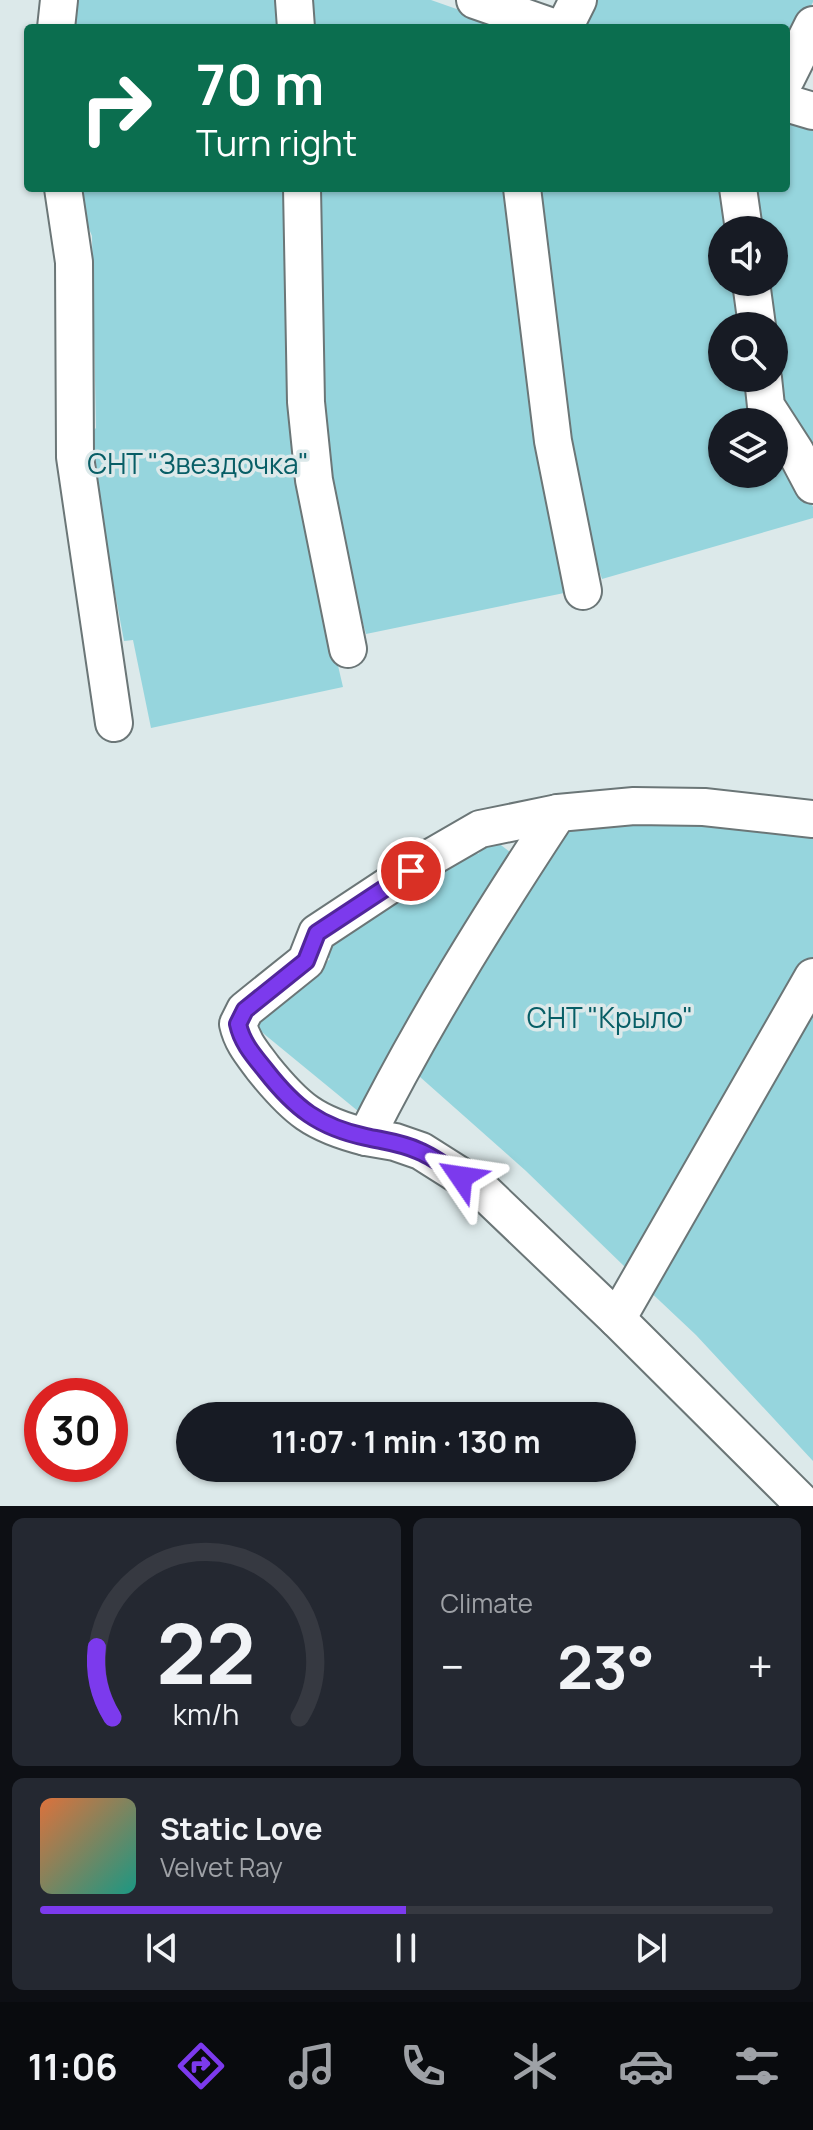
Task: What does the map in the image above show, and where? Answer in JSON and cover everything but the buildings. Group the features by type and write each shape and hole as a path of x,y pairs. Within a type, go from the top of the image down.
{"street":[{"path":"56,24 59,0"},
{"path":"294,0 296,24"},
{"path":"475,0 514,21"},
{"path":"566,24 578,0"},
{"path":"790,71 813,25"},
{"path":"790,104 813,111"},
{"path":"64,192 74,262 75,457 114,723"},
{"path":"302,192 306,402 314,480 348,649"},
{"path":"522,192 553,441 583,591"},
{"path":"739,192 742,216"},
{"path":"764,392 766,406 813,485"},
{"path":"805,1506 481,1189 421,1151 395,1142 336,1130 309,1116 288,1098 242,1040 238,1024 245,1010 306,961 317,933 480,829 558,813 634,806 704,807 813,819"},
{"path":"366,1137 404,1062 558,813"},
{"path":"617,1319 813,977"}],"green space":[{"path":"70,0 286,0 288,24 69,24"},
{"path":"306,0 431,0 499,24 308,24"},
{"path":"591,0 813,0 790,50 790,24 579,24"},
{"path":"790,123 813,129 813,461 788,420 788,408 781,408 774,397 774,392 788,392 788,312 770,312 766,296 788,296 788,216 751,216 749,192 790,192"},
{"name":"СНТ \"Звездочка\"","path":"75,192 290,192 301,507 343,687 151,728 133,640 124,641 86,438 96,428 92,236"},
{"name":"СНТ \"Звездочка\"","path":"314,192 513,192 569,592 366,634 317,405"},
{"path":"534,192 729,192 732,216 708,216 708,296 744,296 745,312 708,312 708,392 756,392 758,408 708,408 708,488 788,488 788,453 813,507 813,518 602,579 561,424"},
{"name":"СНТ \"Крыло\"","path":"708,820 813,833 813,959 690,1168 625,1267 526,1171 411,1069 538,856 550,861 572,827"},
{"name":"СНТ \"Крыло\"","path":"493,839 514,855 364,1116 253,1025 330,959 323,949 468,846 478,854"},
{"path":"813,1001 813,1461 696,1335 644,1286"}],"route":[{"path":"411,871 317,933 306,961 245,1010 238,1024 242,1040 272,1079 309,1116 336,1130 395,1142 421,1151 461,1177"}]}
